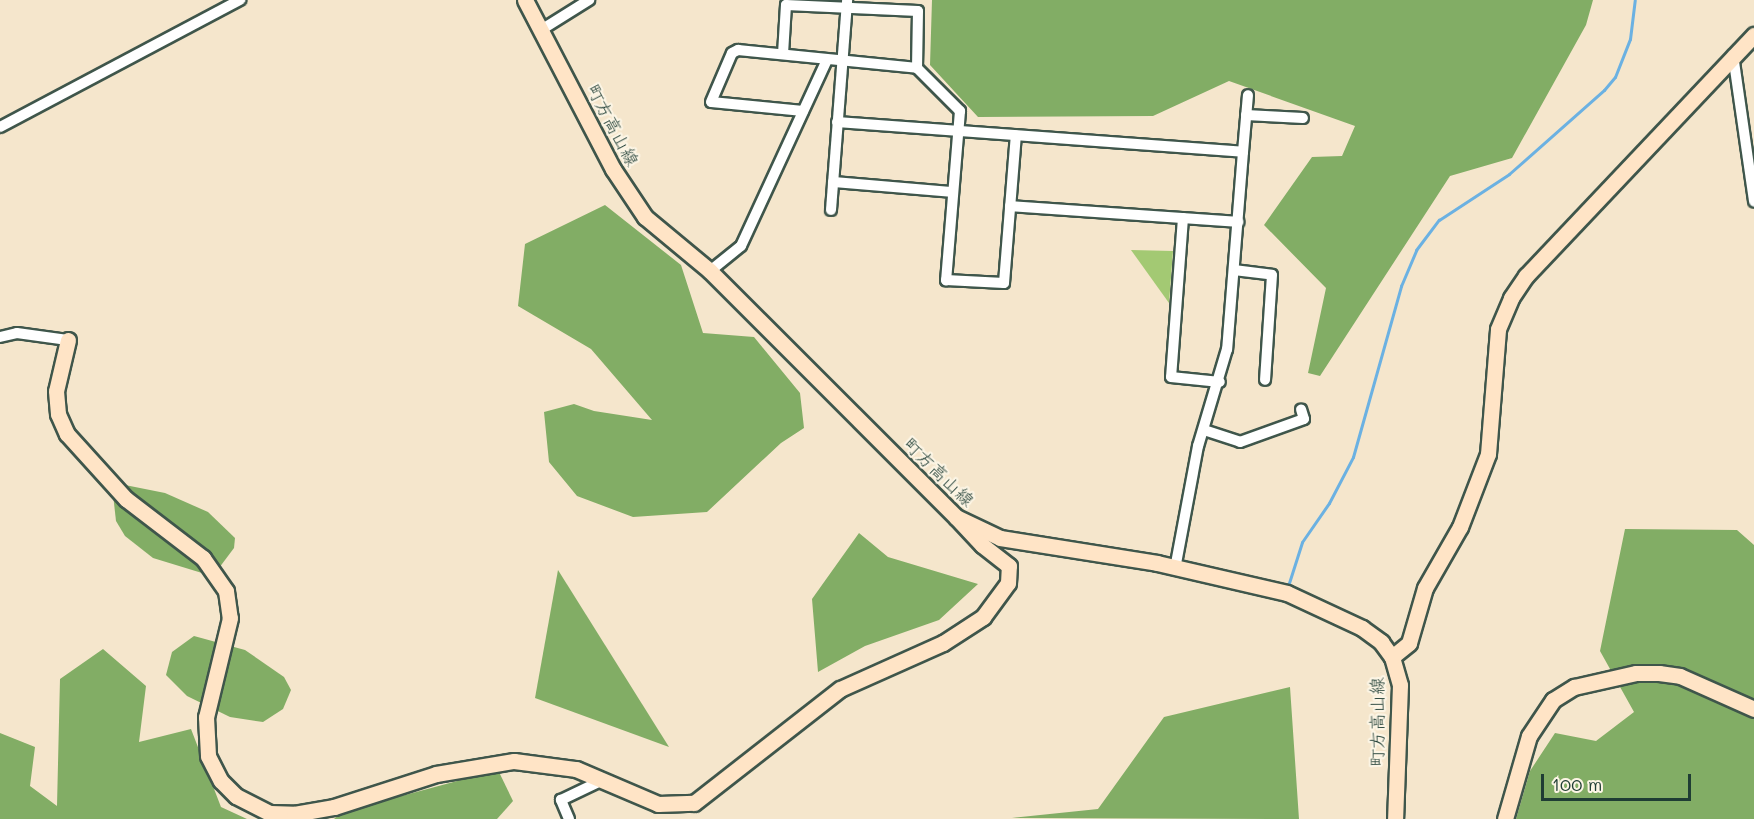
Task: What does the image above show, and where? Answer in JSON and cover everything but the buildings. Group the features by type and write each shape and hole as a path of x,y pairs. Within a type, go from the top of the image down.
{"street":[{"path":"0,127 240,0"},
{"name":"町方高山線","path":"525,0 613,169 637,206 653,225 710,271 956,518 1000,538 1175,568 1287,593 1362,628 1392,657 1400,685 1395,819"},
{"path":"541,30 589,0"},
{"path":"831,210 847,4"},
{"path":"783,54 786,5 847,4 918,11 917,68"},
{"path":"1392,657 1409,643 1425,588 1460,527 1488,454 1498,329 1504,310 1526,276 1754,35"},
{"path":"802,111 711,102 732,54 738,50 814,57 826,62 917,68 960,111 956,132 946,280 1004,283 1016,135"},
{"path":"1733,55 1754,201"},
{"path":"710,271 741,246 826,62"},
{"path":"1175,568 1204,430 1220,382 1227,349 1248,95"},
{"path":"1246,116 1303,118"},
{"path":"837,122 1243,152"},
{"path":"833,182 952,192"},
{"path":"1010,206 1238,222"},
{"path":"1183,218 1171,376 1220,382"},
{"path":"1234,270 1272,275 1264,380"},
{"path":"0,337 17,333 68,340 56,391 58,414 67,434 126,500 203,558 225,591 230,618 210,695 206,743 216,774 236,796 270,813 306,813 436,774 501,762 563,766 603,780 658,804 694,803 840,689 960,634 994,604 1010,573 1002,560 981,545 956,518"},
{"path":"1204,430 1240,442 1304,419 1301,409"},
{"path":"1505,819 1529,736 1553,700 1574,687 1636,673 1659,673 1709,687 1754,709"},
{"path":"569,819 561,800 603,780"}],"green space":[{"path":"932,0 1593,0 1586,25 1512,158 1450,176 1320,376 1308,373 1326,288 1264,225 1312,157 1342,156 1355,126 1229,81 1153,116 978,117 930,65"},
{"path":"605,205 681,265 703,333 754,337 800,393 804,428 781,443 707,512 633,517 577,496 549,462 544,412 574,404 594,411 652,420 591,349 518,306 525,244"},
{"path":"1131,250 1173,251 1169,303"},
{"path":"120,484 165,493 208,512 235,538 234,548 219,568 202,573 153,558 125,536 116,521 113,494"},
{"path":"1625,529 1737,530 1754,545 1754,819 1516,819 1530,771 1555,733 1596,741 1634,712 1600,651"},
{"path":"859,533 888,557 978,584 939,620 865,646 818,672 812,599"},
{"path":"558,570 669,747 535,698"},
{"path":"194,636 245,650 284,677 291,690 283,709 263,722 230,717 187,696 166,675 172,652"},
{"path":"103,649 146,686 139,742 191,729 221,807 247,819 0,819 0,733 35,747 30,786 57,806 60,679"},
{"path":"1290,687 1299,819 1012,818 1098,809 1164,717"},
{"path":"498,770 513,801 497,819 334,819 342,812"}],"waterway":[{"path":"1288,586 1302,542 1329,503 1353,457 1401,286 1416,250 1439,220 1509,174 1604,90 1615,77 1630,39 1635,0"}]}
